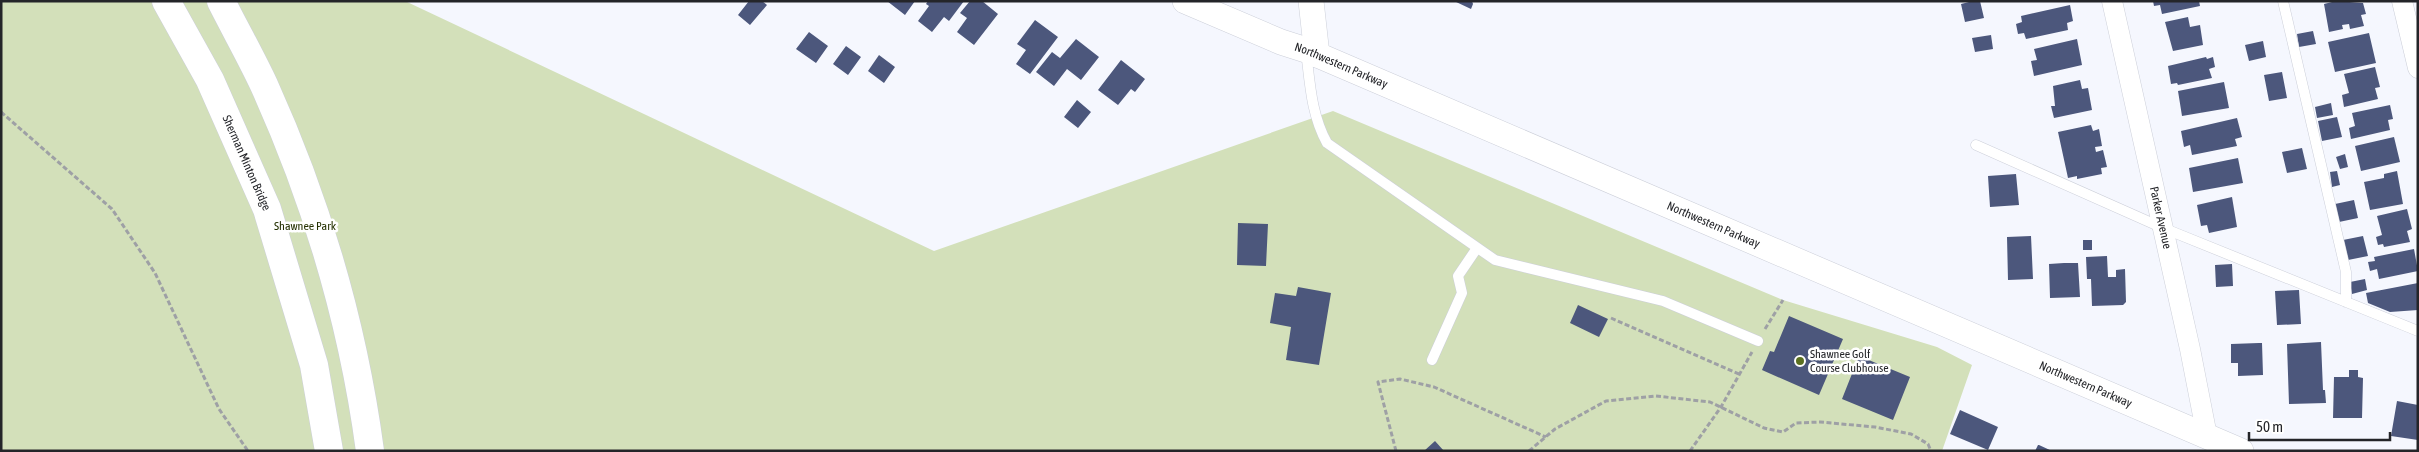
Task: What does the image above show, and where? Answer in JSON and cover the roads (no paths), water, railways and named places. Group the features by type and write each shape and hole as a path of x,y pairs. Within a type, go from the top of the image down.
{"highway":[{"name":"Sherman Minton Bridge","path":"166,1 210,80 267,209 314,365 329,451"},
{"path":"221,1 263,83 320,224 344,306 366,419 370,451"},
{"path":"236,1 273,75 296,130 335,236 365,354 380,451"}],"street":[{"name":"Northwestern Parkway","path":"1185,1 1281,42 1311,52 2240,451"},
{"path":"1311,1 1311,52"},
{"name":"Parker Avenue","path":"2112,1 2208,436"},
{"path":"2402,1 2418,66"}],"lane":[{"path":"2283,1 2346,272 2346,302"},
{"path":"1311,52 1314,112 1327,143 1495,260 1663,301 1758,341"},
{"path":"1976,145 2163,228 2418,331"},
{"path":"1432,360 1462,292 1458,276 1477,248"}],"place":[{"name":"Shawnee Golf Course Clubhouse","path":"1800,361"}],"park label":[{"name":"Shawnee Park","path":"305,226"}]}
